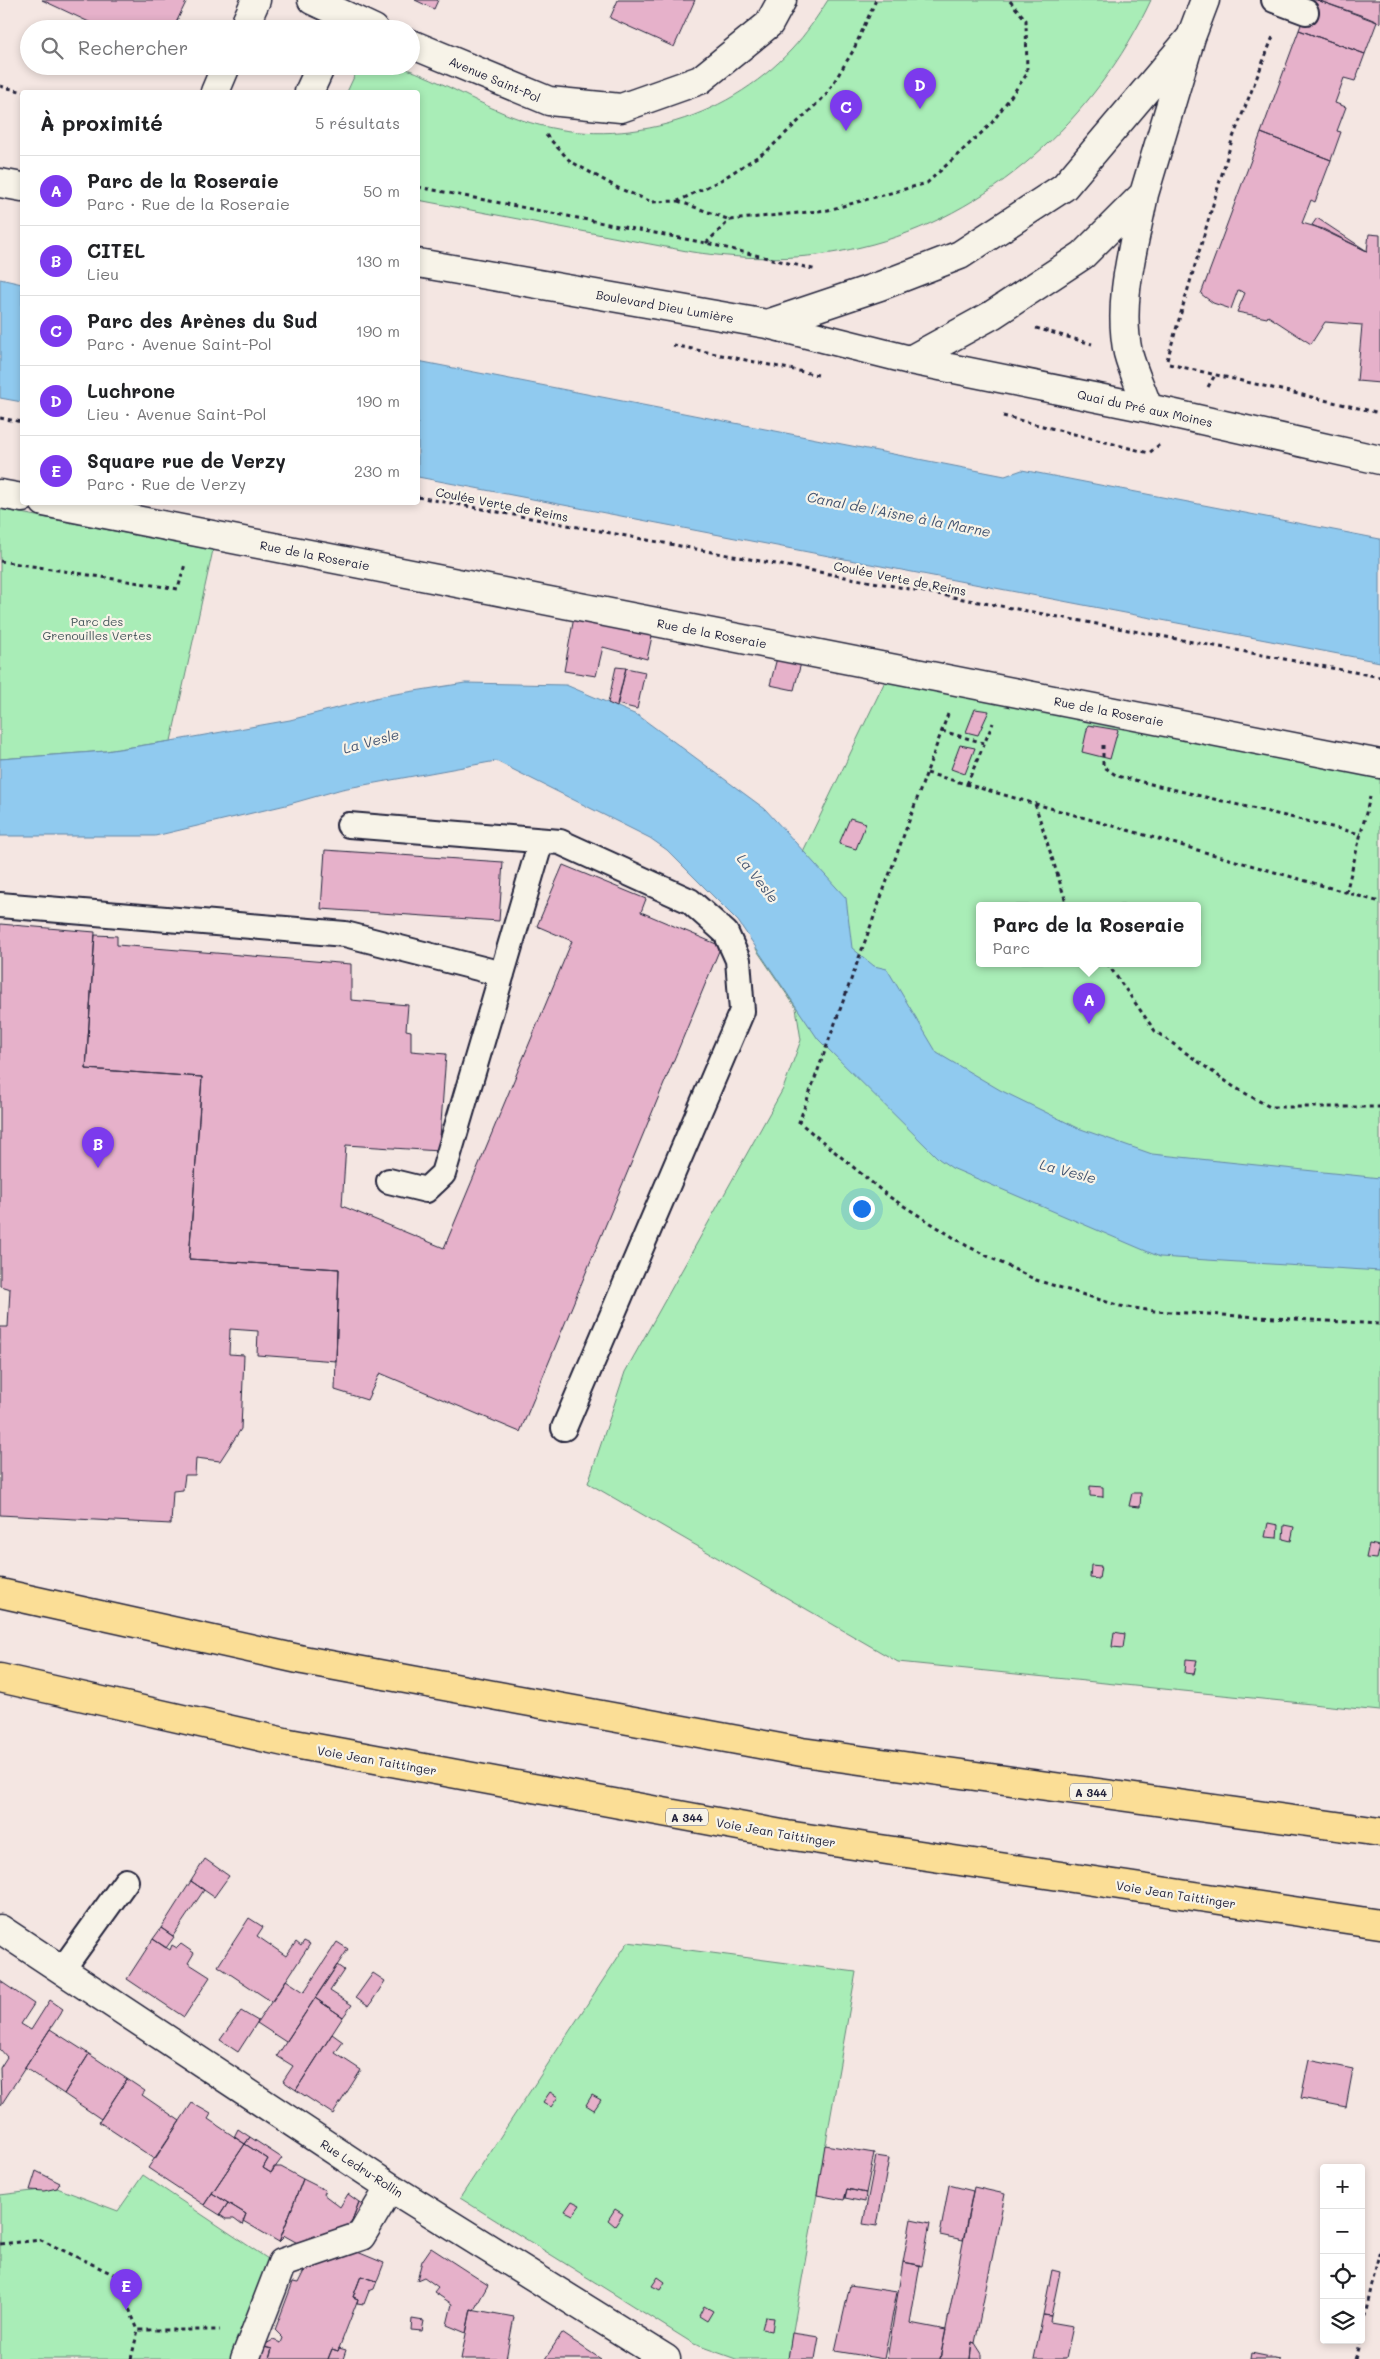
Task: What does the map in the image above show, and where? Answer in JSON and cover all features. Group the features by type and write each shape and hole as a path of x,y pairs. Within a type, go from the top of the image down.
{"highway":[{"name":"A 344","path":"0,1593 303,1660 802,1752 1380,1832"},
{"name":"Voie Jean Taittinger","path":"0,1678 289,1743 787,1835 1380,1924"}],"street":[{"path":"247,20 256,0"},
{"path":"312,0 338,20"},
{"name":"Avenue Saint-Pol","path":"420,48 549,101 621,108 700,80 768,24 782,0"},
{"path":"1148,408 1129,355 1124,329 1125,293 1144,194 1191,37 1205,0"},
{"path":"768,324 880,286 960,255 1064,187 1191,37"},
{"path":"216,90 222,75"},
{"path":"310,90 317,75"},
{"path":"0,183 20,188"},
{"path":"910,360 992,315 1083,255 1144,194"},
{"name":"Boulevard Dieu Lumière","path":"420,264 768,324 910,360"},
{"name":"Quai du Pré aux Moines","path":"910,360 1148,408 1380,460"},
{"path":"0,494 20,498"},
{"name":"Rue de la Roseraie","path":"59,505 1379,764"},
{"name":"Rue Ledru-Rollin","path":"0,1929 390,2187 655,2356"},
{"path":"245,2359 282,2263 361,2236 390,2187"}],"lane":[{"path":"349,825 560,842 690,901 726,933 738,960 742,1011 564,1428"},
{"path":"389,1181 426,1190 443,1174 541,841"},
{"path":"0,905 344,934 502,974"},
{"path":"62,1970 126,1881"}],"path":[{"path":"678,201 721,180 768,150 826,96 852,51 876,0"},
{"path":"524,91 536,124 570,161 618,188 652,202 678,201 730,220 828,210 926,183 991,124 1028,74 1026,20 1009,0"},
{"path":"1288,6 1232,140 1166,363 1380,413"},
{"path":"0,86 20,91"},
{"path":"420,187 706,243 822,271"},
{"path":"706,243 730,220"},
{"path":"670,344 825,376"},
{"path":"998,415 1150,453 1190,417"},
{"path":"0,418 20,422"},
{"name":"Coulée Verte de Reims","path":"420,496 1380,678"},
{"path":"0,561 178,589"},
{"path":"960,682 799,1122 888,1196 967,1246 1036,1280 1120,1306 1154,1311 1380,1324"},
{"path":"967,784 994,721"},
{"path":"942,731 984,743"},
{"path":"1098,740 1103,744 1103,766 1117,776 1361,834"},
{"path":"1346,893 1379,764"},
{"path":"927,772 1380,902"},
{"path":"1035,804 1066,902"},
{"path":"1110,967 1155,1031 1234,1088 1270,1107 1380,1107"},
{"path":"0,2244 41,2240 116,2275 138,2330 131,2359"},
{"path":"1365,2315 1380,2249"},
{"path":"138,2330 256,2330"},
{"path":"1355,2359 1359,2344"}],"green space":[{"path":"828,0 1151,0 1128,43 1100,84 1069,122 1033,156 995,187 953,212 908,233 861,247 819,255 756,258 692,252 420,200 420,90 348,90 355,75 420,74 491,108 522,120 558,129 594,133 631,131 667,124 702,112 735,95 765,74 792,49"},
{"name":"Parc des Grenouilles Vertes","path":"0,509 213,550 171,741 106,751 0,759"},
{"path":"888,675 1380,778 1380,1711 898,1662 588,1483 625,1372 783,1089 801,1040 796,1008 756,949"},
{"path":"628,1942 856,1972 788,2359 736,2359 694,2344 460,2198"},
{"path":"143,2175 271,2261 234,2359 0,2359 0,2195 57,2188 118,2211"}],"water":[{"path":"0,279 20,284 20,402 0,398"},
{"name":"Canal de l'Aisne à la Marne","path":"420,361 1005,476 1022,470 1380,539 1380,662 420,477"},
{"name":"La Vesle","path":"465,683 566,685 639,716 765,809 846,898 852,948 874,966 887,969 937,1053 1000,1090 1078,1128 1152,1154 1380,1178 1380,1271 1160,1257 952,1168 939,1159 818,1039 738,921 667,850 650,838 496,761 342,789 286,805 155,836 0,836 0,759 106,751 171,741 290,720 383,696"}],"building":[{"path":"42,0 187,0 177,20 85,20"},
{"path":"415,0 438,0 434,9"},
{"path":"618,0 695,0 674,47 610,18"},
{"path":"1310,0 1317,0 1377,22 1365,54 1299,30"},
{"path":"1317,0 1380,0 1380,23 1366,17"},
{"path":"1299,30 1365,54 1355,81 1344,78 1335,103 1346,107 1337,131 1341,132 1331,160 1261,133"},
{"path":"1261,133 1331,160 1315,202 1311,200 1302,223 1323,229 1367,251 1369,234 1380,235 1380,383 1357,381 1362,325 1325,322 1311,344 1268,316 1267,318 1237,312 1245,293 1238,290 1231,309 1213,303 1201,294"},
{"path":"1317,218 1367,251 1312,225"},
{"path":"575,612 654,627 647,659 603,647 596,676 564,671"},
{"path":"779,650 802,659 794,690 770,685"},
{"path":"616,667 626,668 617,707 608,703"},
{"path":"626,668 645,672 637,709 617,704"},
{"path":"975,709 989,711 978,735 966,732"},
{"path":"1088,725 1118,730 1110,759 1082,752"},
{"path":"960,745 975,748 965,774 951,769"},
{"path":"850,818 866,823 856,849 839,844"},
{"path":"325,850 503,862 499,921 321,909"},
{"path":"563,865 646,899 641,912 721,946 520,1432 380,1373 367,1400 335,1390 339,1269 189,1259 202,1077 86,1069 95,935 117,936 117,945 351,964 351,1000 408,1005 406,1030 411,1031 411,1051 446,1054 439,1151 346,1145 342,1206 444,1248 572,941 537,926"},
{"path":"0,924 95,932 86,1069 202,1077 189,1259 339,1269 336,1361 257,1355 258,1331 230,1329 229,1354 244,1355 241,1429 220,1461 196,1458 195,1475 185,1475 183,1490 173,1491 171,1524 0,1515 0,1327 8,1327 10,1289 0,1286"},
{"path":"1090,1486 1103,1487 1103,1497 1090,1496"},
{"path":"1132,1493 1141,1493 1140,1507 1129,1506"},
{"path":"1268,1523 1278,1525 1277,1538 1265,1537"},
{"path":"1284,1525 1294,1527 1291,1541 1283,1539"},
{"path":"1369,1544 1380,1546 1377,1559 1366,1558"},
{"path":"1091,1565 1101,1566 1099,1579 1090,1578"},
{"path":"1114,1632 1125,1634 1123,1648 1112,1647"},
{"path":"1186,1659 1197,1660 1194,1674 1185,1673"},
{"path":"205,1859 229,1876 214,1897 191,1881"},
{"path":"191,1881 204,1890 173,1936 161,1928"},
{"path":"249,1918 263,1927 257,1936 286,1956 296,1942 301,1946 304,1941 310,1944 272,2002 218,1966"},
{"path":"161,1928 174,1937 166,1948 153,1939"},
{"path":"153,1939 170,1950 172,1945 177,1948 181,1944 194,1953 188,1963 210,1977 184,2017 127,1979"},
{"path":"337,1942 348,1949 286,2042 257,2023 286,1980 304,1992"},
{"path":"337,1965 344,1970 330,1991 352,2005 343,2017 315,1998"},
{"path":"373,1973 385,1981 369,2006 356,1997"},
{"path":"0,1981 34,2004 21,2024 31,2030 50,2000 63,2009 1,2105 0,2068 7,2057 0,2049"},
{"path":"315,1998 343,2017 296,2090 283,2081 293,2066 277,2056"},
{"path":"241,2011 258,2021 238,2052 220,2040"},
{"path":"50,2029 89,2054 64,2094 25,2068"},
{"path":"332,2034 343,2042 335,2053 361,2070 333,2114 296,2090"},
{"path":"89,2054 127,2079 101,2119 64,2094"},
{"path":"1309,2060 1353,2069 1346,2107 1301,2098"},
{"path":"127,2079 145,2091 142,2095 180,2121 155,2159 99,2122"},
{"path":"550,2092 558,2097 551,2107 543,2102"},
{"path":"592,2095 601,2100 594,2110 586,2105"},
{"path":"192,2103 211,2114 208,2119 245,2144 204,2205 148,2168"},
{"path":"238,2129 250,2137 245,2144 234,2137"},
{"path":"250,2137 282,2158 271,2173 263,2168 268,2159 245,2144"},
{"path":"245,2144 268,2159 263,2168 271,2173 274,2167 281,2167 303,2179 279,2242 243,2221 246,2214 212,2193"},
{"path":"825,2145 874,2153 866,2193 847,2189 844,2200 817,2195"},
{"path":"876,2156 889,2158 877,2226 863,2224"},
{"path":"36,2171 60,2183 57,2188 44,2191 30,2190"},
{"path":"303,2179 325,2190 323,2194 340,2207 348,2194 359,2202 348,2231 303,2246 285,2236 279,2242"},
{"path":"949,2185 973,2191 963,2240 940,2235"},
{"path":"974,2187 1005,2194 975,2343 972,2342 970,2359 940,2359"},
{"path":"847,2189 866,2193 865,2202 845,2198"},
{"path":"212,2193 228,2203 220,2215 204,2205"},
{"path":"572,2201 580,2205 573,2215 565,2211"},
{"path":"359,2202 367,2207 348,2231"},
{"path":"228,2203 246,2214 242,2225 234,2219 226,2219 220,2215"},
{"path":"615,2209 623,2214 615,2226 608,2220"},
{"path":"911,2219 930,2223 922,2266 903,2262"},
{"path":"431,2248 488,2285 474,2310 471,2309 466,2333 447,2325 452,2304 434,2292 438,2287 424,2277 417,2280 422,2261"},
{"path":"355,2251 384,2263 377,2281 361,2276 353,2297 358,2299 338,2351 332,2349 328,2359 269,2359 272,2349 264,2347 264,2345 273,2340 281,2343 283,2338 275,2330 293,2282 298,2283 304,2271 320,2262"},
{"path":"903,2262 920,2265 910,2323 946,2330 940,2359 887,2359"},
{"path":"1052,2270 1060,2272 1051,2316 1043,2315"},
{"path":"361,2276 377,2281 374,2289 369,2291 364,2304 357,2303 358,2299 353,2297"},
{"path":"658,2277 665,2282 660,2290 652,2286"},
{"path":"850,2285 897,2292 884,2359 835,2351"},
{"path":"704,2306 713,2311 707,2321 699,2316"},
{"path":"471,2309 514,2317 506,2359 461,2359"},
{"path":"1043,2315 1051,2316 1050,2322 1073,2326 1066,2359 1034,2359"},
{"path":"765,2317 774,2318 772,2331 762,2329"},
{"path":"412,2319 424,2321 422,2331 411,2330"},
{"path":"562,2333 587,2350 601,2359 545,2359"},
{"path":"792,2333 819,2337 815,2359 788,2359"},
{"path":"972,2342 975,2343 982,2354 982,2359 970,2359"},
{"path":"264,2347 272,2349 269,2359 259,2359"},
{"path":"339,2348 346,2350 343,2359 328,2359 332,2349 338,2351"},
{"path":"1251,2353 1280,2359 1250,2359"}],"place":[{"name":"Luchrone","path":"920,109"},
{"name":"Parc des Arènes du Sud","path":"846,131"},
{"name":"Parc de la Roseraie","path":"1089,1024"},
{"name":"CITEL","path":"98,1168"},
{"name":"Square rue de Verzy","path":"126,2310"}]}
